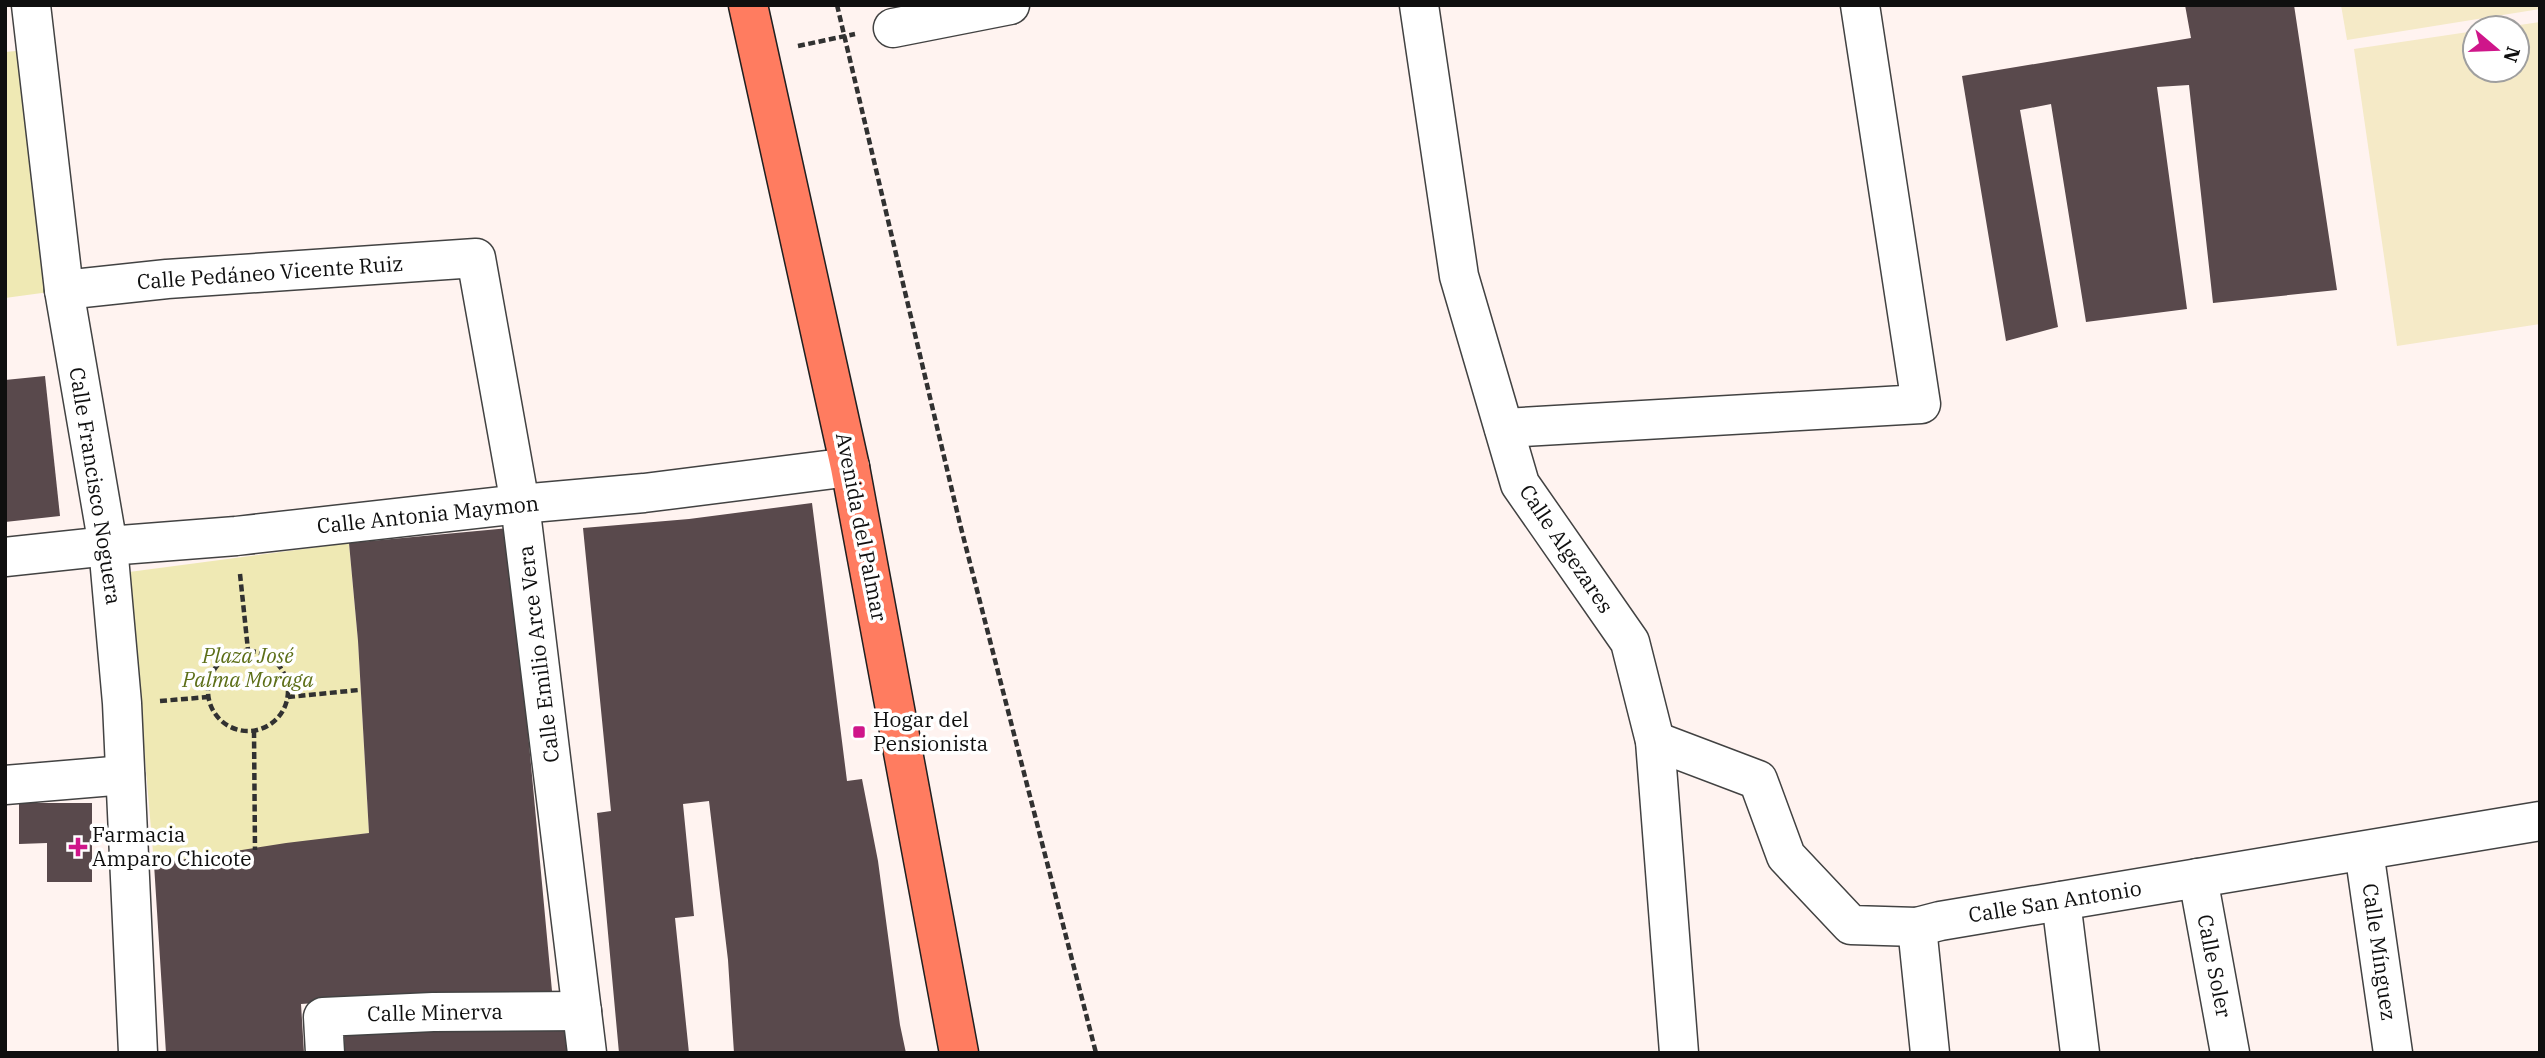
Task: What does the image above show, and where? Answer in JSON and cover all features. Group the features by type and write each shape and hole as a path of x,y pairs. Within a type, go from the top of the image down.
{"main road":[{"name":"Avenida del Palmar","path":"748,5 850,467 959,1053"}],"street":[{"name":"Calle Francisco Noguera","path":"31,5 21,49 108,546 122,703 138,1053"},
{"path":"893,28 1010,5"},
{"name":"Calle Algezares","path":"1419,5 1459,276 1520,484 1630,642 1656,741 1679,1053"},
{"path":"1504,428 1921,404 1860,5"},
{"name":"Calle Pedáneo Vicente Ruiz","path":"64,290 167,279 476,258"},
{"name":"Calle Emilio Arce Vera","path":"476,258 520,504 587,1053"},
{"name":"Calle Antonia Maymon","path":"5,557 236,536 644,493 850,467"},
{"name":"Calle San Antonio","path":"1656,741 1758,780 1786,856 1851,925 1917,927 2540,821"},
{"path":"5,785 125,775"},
{"name":"Calle Mínguez","path":"2364,851 2393,1053"},
{"name":"Calle Soler","path":"2198,878 2231,1053"},
{"path":"2061,901 2080,1053"},
{"path":"1917,927 1930,1053"},
{"name":"Calle Minerva","path":"325,1053 323,1017 433,1012 582,1011"}],"path":[{"path":"837,5 960,524 1096,1053"},
{"path":"759,54 893,28"},
{"path":"236,536 248,650"},
{"path":"248,650 261,652 274,659 283,670 288,683 288,696 277,719 267,727 254,731 230,727 212,709 208,697 208,683 213,670 222,659 248,650"},
{"path":"288,696 359,690"},
{"path":"254,731 255,850"}],"green space":[{"path":"37,49 64,290 5,298 5,52"},
{"name":"Plaza José Palma Moraga","path":"349,543 358,641 369,833 154,864 129,572"}],"shaded area":[{"path":"2341,5 2540,5 2540,9 2509,14 2461,14 2461,22 2347,40"},
{"path":"2540,22 2540,324 2397,346 2354,49 2461,33 2461,84 2531,84 2531,23"}],"building":[{"path":"2185,5 2294,5 2337,290 2213,303 2189,85 2157,87 2187,309 2086,322 2051,104 2020,110 2058,327 2006,341 1962,76 2191,38"},
{"path":"45,376 60,516 5,522 5,380"},
{"path":"812,503 847,781 862,779 878,861 906,1053 734,1053 728,960 709,801 683,804 694,916 675,918 689,1053 619,1053 597,813 611,811 583,528 689,519"},
{"path":"509,528 552,991 462,993 301,1004 304,1053 166,1053 154,864 369,833 358,641 349,543"},
{"path":"19,803 92,803 92,882 47,882 47,843 19,844"},
{"path":"575,1018 578,1053 345,1053 344,1034"}],"place":[{"name":"Hogar del Pensionista","path":"859,732"},
{"name":"Farmacia Amparo Chicote","path":"78,847"}]}
